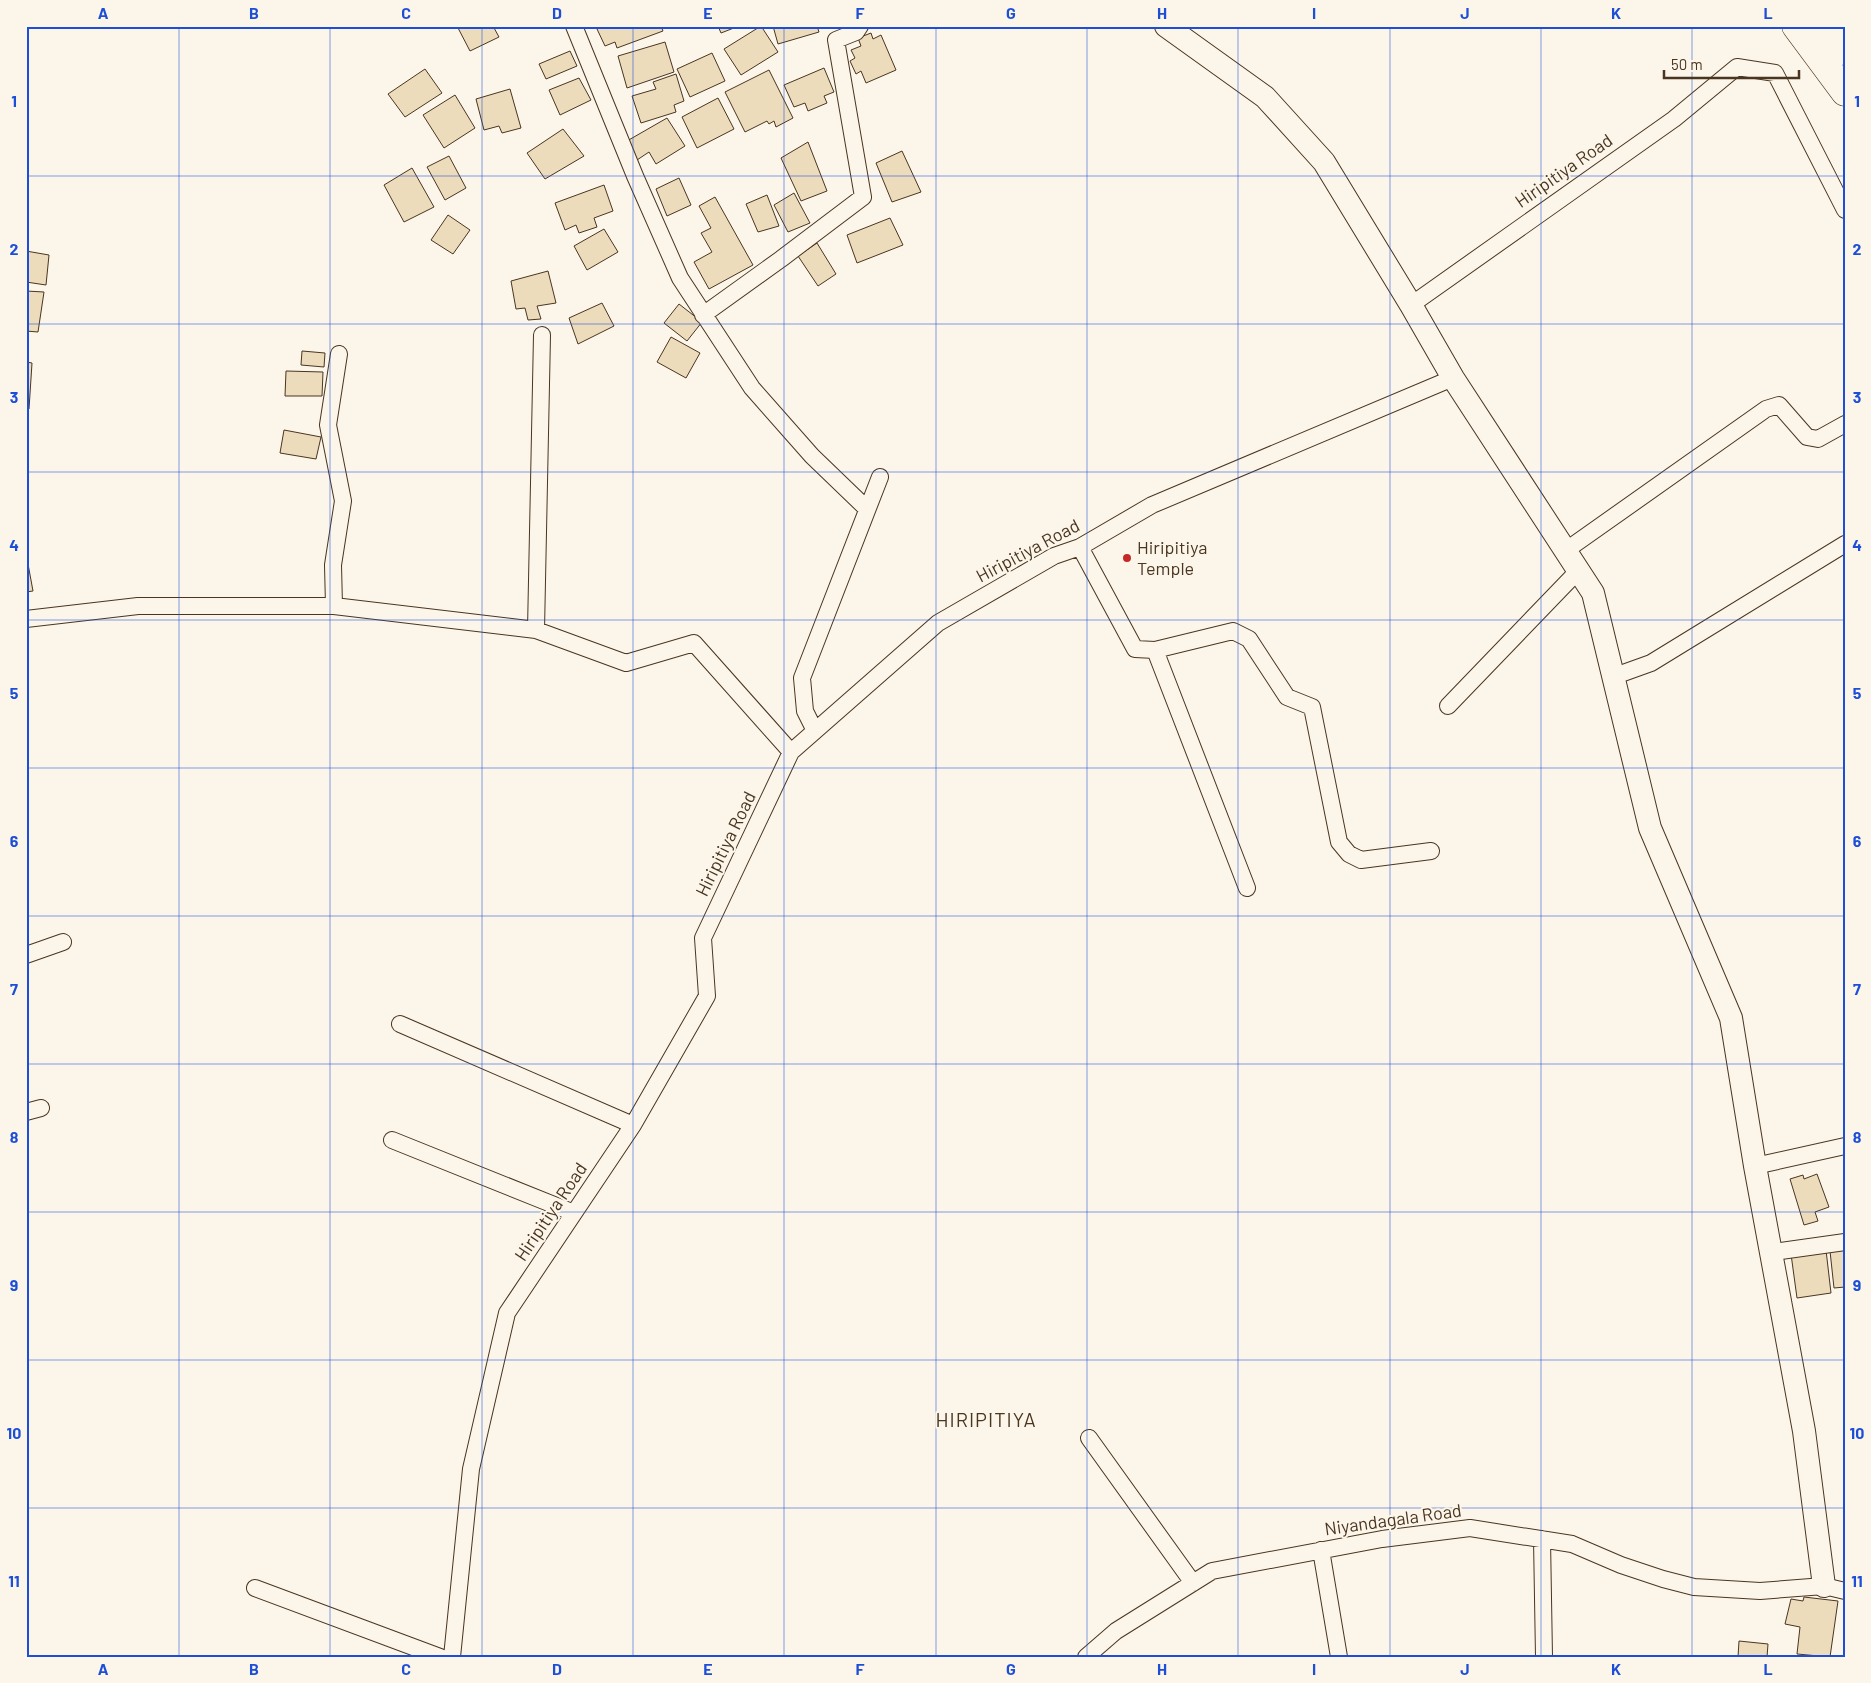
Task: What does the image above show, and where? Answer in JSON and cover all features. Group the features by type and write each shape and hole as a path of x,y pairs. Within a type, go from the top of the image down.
{"highway":[{"path":"1796,26 1845,92"},
{"path":"1827,26 1845,51"}],"street":[{"path":"574,26 635,176 680,278 752,388 812,456 867,509"},
{"path":"704,314 780,260 863,197 836,40 856,32 860,26"},
{"path":"1166,26 1264,97 1324,162 1411,305 1452,378 1593,593 1650,828 1732,1018 1756,1166 1834,1589"},
{"name":"Hiripitiya Road","path":"1411,305 1674,119 1737,67 1775,73 1845,210"},
{"path":"536,630 542,335"},
{"path":"334,606 333,565 344,501 328,425 339,354"},
{"name":"Hiripitiya Road","path":"452,1657 471,1469 507,1313 633,1125 707,996 703,938 792,752 938,623 1054,556 1080,547 1152,505 1452,378"},
{"path":"1565,551 1766,409 1779,405 1807,437 1818,439 1845,424"},
{"path":"815,731 805,711 802,678 880,476"},
{"path":"1612,677 1651,662 1845,544"},
{"path":"1080,547 1135,650 1155,650 1233,631 1249,639 1287,697 1312,707 1339,842 1348,854 1361,860 1431,851"},
{"path":"1448,706 1578,571"},
{"path":"26,619 138,606 334,606 536,630 626,663 694,643 792,752"},
{"path":"1155,650 1247,888"},
{"path":"26,955 63,942"},
{"path":"400,1024 633,1125"},
{"path":"392,1140 574,1213"},
{"path":"1756,1166 1845,1146"},
{"path":"1773,1252 1845,1242"},
{"path":"1089,1438 1193,1583"},
{"name":"Niyandagala Road","path":"1086,1657 1116,1631 1212,1571 1382,1539 1470,1528 1572,1544 1621,1565 1694,1587 1760,1591 1834,1589"},
{"path":"1542,1539 1544,1657"},
{"path":"1321,1550 1339,1657"},
{"path":"254,1588 440,1657"}],"building":[{"path":"457,26 493,26 499,37 470,51"},
{"path":"603,26 661,26 663,31 617,48 615,42 605,46 597,29"},
{"path":"718,26 739,26 721,33"},
{"path":"761,26 778,52 741,75 724,49"},
{"path":"773,26 817,26 819,32 778,44"},
{"path":"871,33 873,39 881,35 896,70 866,83 861,71 856,74 850,61 855,58 851,50 861,46 858,38"},
{"path":"665,42 674,72 627,88 618,56"},
{"path":"570,51 577,66 546,79 539,64"},
{"path":"712,53 725,81 690,97 677,69"},
{"path":"824,68 834,92 824,96 827,103 808,111 805,103 794,107 784,85"},
{"path":"425,69 442,93 405,117 388,94"},
{"path":"769,70 793,118 776,127 774,121 769,124 767,121 745,132 725,92"},
{"path":"676,74 684,101 674,105 676,112 641,123 632,96 656,89 653,82"},
{"path":"579,78 591,100 560,115 549,90"},
{"path":"510,89 521,128 502,133 499,126 484,130 476,99"},
{"path":"455,95 475,128 444,148 423,115"},
{"path":"718,98 734,129 697,148 682,117"},
{"path":"667,118 685,146 656,164 649,152 637,160 627,141"},
{"path":"563,129 584,156 545,179 527,153"},
{"path":"808,142 827,191 801,201 781,158"},
{"path":"902,151 921,192 892,202 876,163"},
{"path":"449,156 466,188 445,200 427,167"},
{"path":"412,168 434,207 404,222 384,185"},
{"path":"679,178 691,205 667,216 656,189"},
{"path":"604,185 613,211 594,218 597,227 579,233 576,225 565,230 555,203"},
{"path":"794,193 810,223 788,232 774,205"},
{"path":"767,195 779,226 758,232 746,204"},
{"path":"715,197 753,265 709,289 694,262 712,252 701,233 711,228 699,206"},
{"path":"448,215 470,230 453,254 431,240"},
{"path":"890,218 903,245 857,263 847,235"},
{"path":"604,229 618,252 587,270 574,246"},
{"path":"817,243 836,274 818,286 798,256"},
{"path":"26,251 49,255 46,285 26,282"},
{"path":"548,271 556,303 537,306 541,319 528,320 525,308 516,309 511,281"},
{"path":"26,291 44,292 38,332 26,331"},
{"path":"602,303 614,326 578,344 569,318"},
{"path":"679,304 702,322 687,341 664,323"},
{"path":"671,337 700,353 686,378 657,362"},
{"path":"302,351 325,353 324,367 301,365"},
{"path":"26,362 32,363 29,409 26,408"},
{"path":"286,371 323,372 322,396 285,396"},
{"path":"284,430 321,437 316,459 280,453"},
{"path":"26,564 28,564 33,591 26,592"},
{"path":"1817,1174 1829,1207 1815,1212 1818,1221 1804,1225 1790,1179 1803,1175 1804,1179"},
{"path":"1826,1250 1831,1293 1797,1298 1791,1254"},
{"path":"1845,1250 1845,1287 1834,1288 1830,1251"},
{"path":"1804,1597 1838,1601 1830,1657 1797,1654 1800,1627 1785,1624 1791,1599 1803,1601"},
{"path":"1739,1641 1768,1644 1767,1657 1738,1657"}],"place":[{"name":"Hiripitiya Temple","path":"1127,558"}],"district":[{"name":"HIRIPITIYA","path":"986,1420"}]}
